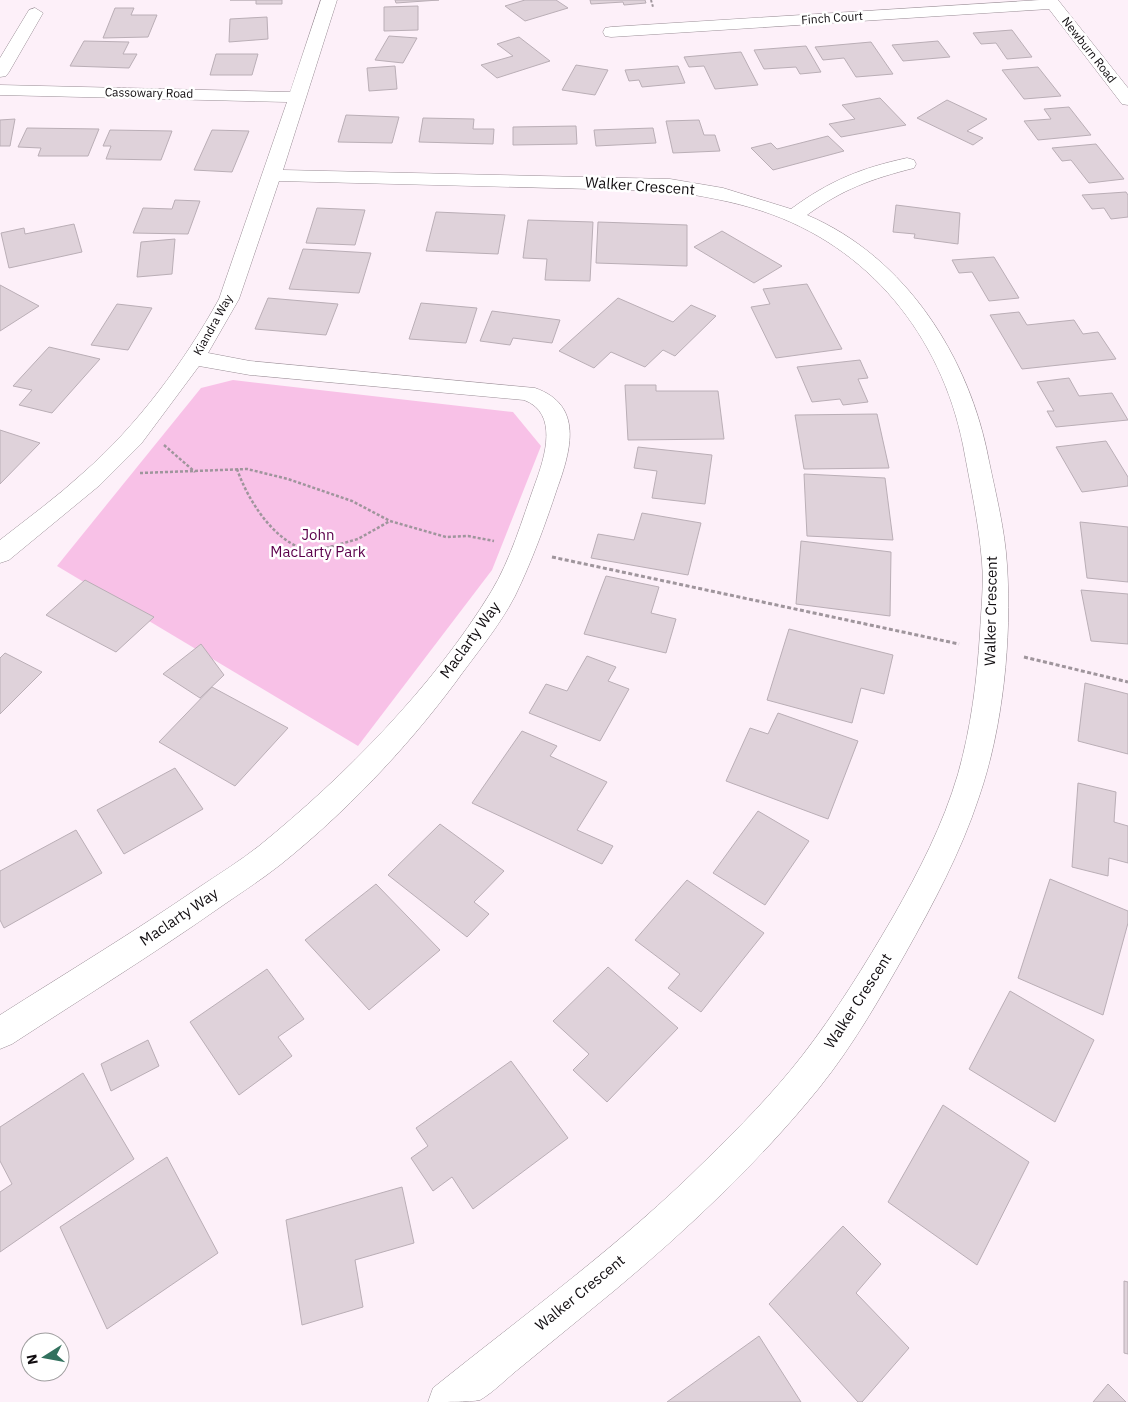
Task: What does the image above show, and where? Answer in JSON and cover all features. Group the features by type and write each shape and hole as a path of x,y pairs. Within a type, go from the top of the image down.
{"street":[{"name":"Kiandra Way","path":"0,554 107,465 133,438 194,358 229,299 273,175 329,0"},
{"name":"Finch Court","path":"611,32 1051,2"},
{"name":"Newburn Road","path":"1051,2 1128,100"},
{"path":"0,72 35,13"},
{"name":"Cassowary Road","path":"0,90 298,97"},
{"path":"794,216 820,196 843,182 869,172 907,164"},
{"name":"Walker Crescent","path":"273,175 670,185 726,195 776,209 794,216 854,247 885,273 910,302 931,332 954,379 977,458 994,561 993,650 978,750 958,816 927,885 856,1007 812,1070 714,1178 657,1230 447,1402"},
{"name":"Maclarty Way","path":"0,1034 184,915 269,856 346,787 414,716 466,648 502,596 523,551 556,459 558,435 556,418 551,406 541,398 528,393 250,368 194,358"}],"path":[{"path":"163,444 196,472"},
{"path":"237,469 240,482 250,494 255,507 267,522 291,542 308,552 335,547 365,537 390,521"},
{"path":"134,471 141,474 247,470 288,479 352,501 390,521 446,537 468,536 497,542"},
{"path":"549,556 962,645"},
{"path":"1017,656 1128,682"}],"green space":[{"name":"John MacLarty Park","path":"233,380 513,412 541,446 492,570 358,746 57,566 201,388"}],"building":[{"path":"256,0 282,0 282,4 256,4"},
{"path":"395,0 439,0 396,3"},
{"path":"525,0 556,0 568,8 525,21 505,6"},
{"path":"590,0 645,0 646,3 624,5 623,2 591,4"},
{"path":"418,6 418,30 384,31 384,7"},
{"path":"115,8 134,8 131,15 157,15 148,37 103,38"},
{"path":"267,17 268,39 229,42 230,19"},
{"path":"1012,30 1032,57 1007,59 996,43 981,44 973,33"},
{"path":"389,36 417,38 403,63 375,60"},
{"path":"519,37 550,61 497,78 481,65 513,56 497,44"},
{"path":"84,41 129,42 123,54 137,54 129,68 70,66"},
{"path":"938,41 950,57 903,61 892,45"},
{"path":"871,42 893,74 856,77 844,58 823,60 815,47"},
{"path":"806,46 821,72 800,74 796,67 764,69 754,50"},
{"path":"741,52 758,85 715,89 704,66 689,67 684,57"},
{"path":"216,54 258,54 252,75 210,75"},
{"path":"576,65 608,70 595,95 562,90"},
{"path":"395,66 397,89 369,91 367,68"},
{"path":"678,66 685,83 642,87 639,80 629,81 625,70"},
{"path":"1038,67 1061,96 1024,99 1002,70"},
{"path":"880,98 906,125 841,137 829,124 855,119 842,105"},
{"path":"947,100 987,119 967,131 983,138 973,145 917,118"},
{"path":"1069,107 1091,135 1038,140 1024,121 1051,119 1044,109"},
{"path":"346,115 399,117 392,143 338,142"},
{"path":"423,118 474,119 473,129 494,129 493,144 419,142"},
{"path":"15,119 10,146 0,146 0,120"},
{"path":"699,120 704,135 715,135 720,151 673,153 666,121"},
{"path":"576,126 577,144 513,145 513,127"},
{"path":"27,128 99,129 88,156 38,156 41,148 18,147"},
{"path":"653,128 656,143 596,146 594,130"},
{"path":"110,130 172,131 161,160 106,159 111,146 103,146"},
{"path":"212,130 249,131 232,172 194,170"},
{"path":"828,136 844,151 773,170 751,148 771,143 777,149"},
{"path":"1096,144 1124,179 1089,183 1071,160 1062,161 1052,148"},
{"path":"1126,192 1128,195 1128,217 1111,219 1104,208 1092,209 1082,195"},
{"path":"175,200 200,201 188,234 133,233 143,208 172,209"},
{"path":"896,205 960,213 958,244 914,238 915,234 893,232"},
{"path":"317,208 365,210 355,245 306,243"},
{"path":"436,212 505,215 498,254 426,251"},
{"path":"528,220 593,222 590,281 545,280 547,259 523,258"},
{"path":"598,222 687,225 687,266 596,263"},
{"path":"74,224 82,252 9,268 1,233 24,228 25,234"},
{"path":"722,231 782,266 754,283 694,247"},
{"path":"175,239 172,274 137,277 141,242"},
{"path":"303,249 371,253 359,293 289,289"},
{"path":"994,257 1019,298 989,301 972,272 959,273 952,260"},
{"path":"807,284 842,349 776,358 751,307 770,304 763,289"},
{"path":"0,285 39,306 0,331"},
{"path":"268,298 338,304 326,335 255,329"},
{"path":"618,298 673,322 691,305 716,316 675,356 663,350 645,367 611,352 594,368 559,351"},
{"path":"421,303 477,308 466,343 409,339"},
{"path":"117,304 152,308 128,350 91,345"},
{"path":"492,311 560,320 552,343 513,338 510,345 480,341"},
{"path":"1019,312 1027,325 1074,320 1083,334 1098,332 1116,359 1022,369 990,315"},
{"path":"49,347 100,359 52,413 19,405 32,390 13,386"},
{"path":"860,360 868,378 858,379 868,402 843,405 840,399 812,402 797,367"},
{"path":"1069,378 1079,396 1112,393 1128,420 1056,427 1047,411 1054,411 1037,382"},
{"path":"625,385 656,385 656,391 718,391 724,439 628,440"},
{"path":"877,414 889,468 804,469 795,415"},
{"path":"0,430 40,443 0,484"},
{"path":"1106,441 1128,477 1128,486 1082,492 1056,447"},
{"path":"638,447 712,455 705,504 652,498 657,471 634,468"},
{"path":"804,474 885,478 893,540 807,536"},
{"path":"642,513 701,523 688,575 591,558 598,534 634,540"},
{"path":"1080,522 1128,527 1128,582 1087,578"},
{"path":"801,541 891,552 890,616 796,604"},
{"path":"606,576 659,587 651,613 676,619 666,653 584,634"},
{"path":"85,580 154,617 116,652 46,615"},
{"path":"1081,590 1128,594 1128,644 1091,641"},
{"path":"789,629 893,655 884,694 861,688 852,723 767,700"},
{"path":"201,644 224,675 200,698 163,674"},
{"path":"5,653 42,672 0,714 0,658"},
{"path":"587,656 616,667 608,681 629,689 600,741 529,713 546,684 567,691"},
{"path":"1085,683 1128,694 1128,754 1078,741"},
{"path":"212,687 288,728 235,786 159,742"},
{"path":"778,713 858,741 828,819 726,781 750,728 768,734"},
{"path":"522,731 557,746 550,756 607,782 577,830 613,846 602,864 472,803"},
{"path":"175,768 203,809 124,854 97,810"},
{"path":"1078,783 1116,792 1114,822 1128,826 1128,863 1109,858 1108,876 1072,867"},
{"path":"758,811 809,841 765,905 713,873"},
{"path":"440,824 504,871 474,902 489,914 467,937 388,875"},
{"path":"76,830 102,873 4,928 0,920 0,871"},
{"path":"1050,879 1128,911 1128,923 1103,1015 1018,978"},
{"path":"687,880 764,933 701,1012 668,988 680,974 635,940"},
{"path":"376,884 440,950 369,1010 305,940"},
{"path":"608,967 678,1028 607,1102 573,1070 589,1054 553,1021"},
{"path":"267,969 304,1019 278,1037 292,1056 239,1095 190,1022"},
{"path":"1010,991 1094,1040 1055,1122 969,1069"},
{"path":"148,1040 159,1066 111,1091 101,1064"},
{"path":"511,1061 568,1138 473,1209 452,1177 433,1191 411,1158 428,1146 416,1128"},
{"path":"83,1073 134,1159 0,1252 0,1192 12,1184 0,1161 0,1127"},
{"path":"943,1105 1029,1162 977,1265 888,1202"},
{"path":"167,1157 218,1253 107,1329 60,1227"},
{"path":"402,1187 414,1243 355,1260 363,1307 302,1325 286,1220"},
{"path":"843,1226 881,1264 856,1293 909,1348 862,1402 858,1402 769,1304"},
{"path":"1124,1281 1128,1282 1128,1354 1124,1353"},
{"path":"759,1336 801,1402 667,1402"},
{"path":"1108,1384 1126,1402 1093,1402"}]}
